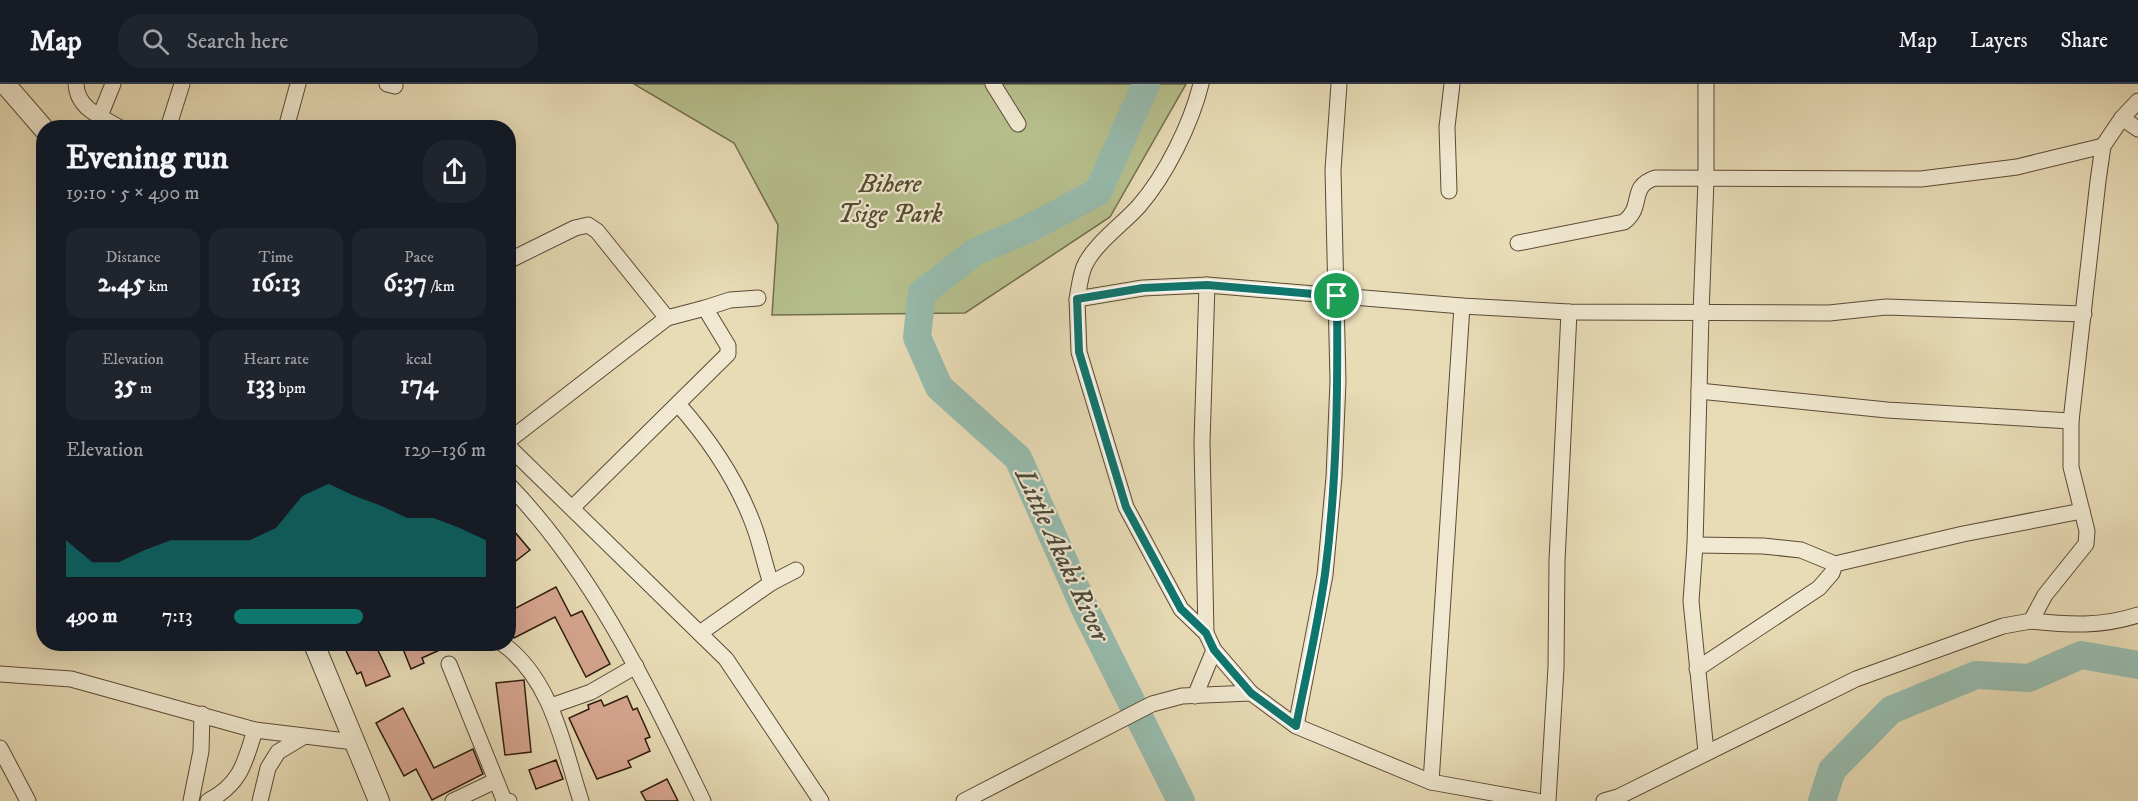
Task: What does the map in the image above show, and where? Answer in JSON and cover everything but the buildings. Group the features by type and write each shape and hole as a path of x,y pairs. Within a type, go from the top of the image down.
{"street":[{"path":"5,84 36,120"},
{"path":"76,84 79,100 85,107 107,120"},
{"path":"100,116 112,84"},
{"path":"171,120 182,84"},
{"path":"288,120 298,84"},
{"path":"993,84 1018,124"},
{"path":"1201,84 1176,150 1159,180 1090,257 1084,268 1077,299 1079,352 1126,507 1181,609 1206,633 1214,650 1251,693 1296,726 1431,782 1538,801"},
{"path":"1296,726 1325,575 1332,499 1338,381 1333,170 1339,84"},
{"path":"1449,191 1447,127 1452,84"},
{"path":"1706,84 1706,180 1695,545 1691,601 1706,752"},
{"path":"2031,621 2045,595 2086,543 2087,531 2071,467 2071,421 2103,146 2122,118 2138,101"},
{"path":"2122,118 2138,129"},
{"path":"1518,243 1624,222 1632,215 1639,188 1645,182 1655,178 1706,180 1921,179 2017,167 2103,146"},
{"path":"516,257 575,228 588,225 597,231 667,318"},
{"path":"1077,299 1143,288 1207,285 1462,306 1569,312 1829,313 1896,307 2084,314"},
{"path":"1206,633 1202,442 1207,285"},
{"path":"516,435 667,318 730,300 758,298"},
{"path":"1431,782 1462,306"},
{"path":"573,507 729,352 705,308"},
{"path":"1548,801 1556,668 1557,561 1569,312"},
{"path":"1699,391 1887,410 2071,421"},
{"path":"678,404 713,444 740,494 753,522 771,583"},
{"path":"516,454 726,659 821,801"},
{"path":"516,494 580,574 636,666 703,801"},
{"path":"1695,545 1763,546 1801,550 1835,564 1963,534 2082,511"},
{"path":"1697,669 1819,588 1832,573 1835,564"},
{"path":"700,633 771,583 796,570"},
{"path":"1604,801 1618,797 1856,679 2003,626 2031,621 2080,626 2120,621 2138,615"},
{"path":"1195,696 1214,650"},
{"path":"317,651 379,801"},
{"path":"511,651 528,667 551,706 581,801"},
{"path":"449,664 495,781 506,801"},
{"path":"551,706 601,687 636,666"},
{"path":"0,674 71,678 255,730 354,742"},
{"path":"964,801 1152,704 1174,697 1251,693"},
{"path":"191,801 201,751 202,714"},
{"path":"208,801 228,786 243,770 255,730"},
{"path":"260,801 268,768 278,752 303,737"},
{"path":"0,748 28,801"},
{"path":"453,801 495,781"}],"green space":[{"name":"Bihere Tsige Park","path":"634,84 1186,84 1110,217 965,313 772,315 778,225 734,143"}],"waterway":[{"name":"Little Akaki River","path":"1146,84 1098,192 1026,230 975,252 922,293 917,337 939,387 1018,458 1086,611 1181,801"},
{"name":"Little Akaki River","path":"1822,801 1832,770 1891,710 1976,675 2029,678 2081,655 2138,665"}],"route":[{"path":"1207,285 1337,296 1338,381 1334,477 1325,575 1296,726 1251,693 1214,650 1206,633 1181,609 1126,507 1079,352 1077,299 1143,288 1207,285"}]}
